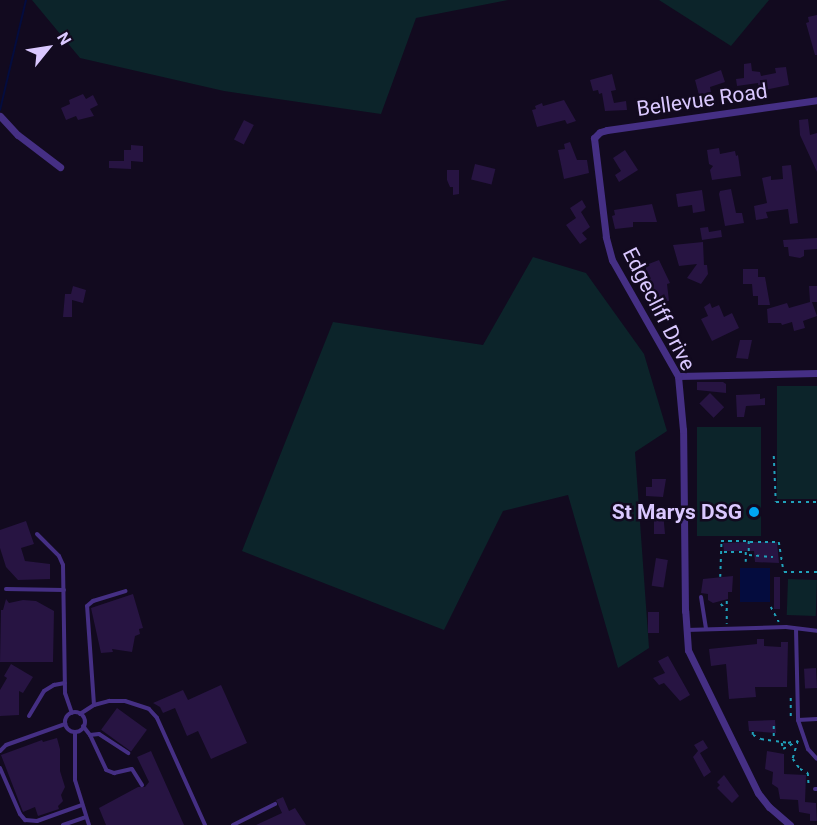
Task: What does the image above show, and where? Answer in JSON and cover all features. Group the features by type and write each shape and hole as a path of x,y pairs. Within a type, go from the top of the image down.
{"street":[{"name":"Bellevue Road","path":"594,138 600,132 607,130 817,100"},
{"path":"0,116 18,135 60,167"},
{"name":"Edgecliff Drive","path":"594,138 606,237 612,260 678,376 683,430 685,630 691,659 758,793 769,807 790,825"},
{"path":"678,376 817,373"}],"lane":[{"path":"38,534 61,560 64,590 65,693 72,713"},
{"path":"6,589 64,590"},
{"path":"94,705 87,606 93,601 125,591"},
{"path":"701,597 706,629"},
{"path":"685,630 796,629 817,631"},
{"path":"796,629 800,740 817,759"},
{"path":"29,716 44,691 54,685 65,683"},
{"path":"75,732 69,730 65,724 66,717 72,713 81,714 94,705 125,701 142,706 157,718 205,825"},
{"path":"75,732 83,726 84,720 81,714"},
{"path":"798,720 817,719"},
{"path":"0,751 6,745 65,724"},
{"path":"83,726 90,735 106,770 114,773 132,769 142,785"},
{"path":"75,732 75,780 89,825"},
{"path":"90,735 99,734 128,753"},
{"path":"0,768 20,814 25,820 36,821 82,805"},
{"path":"233,825 275,804"},
{"path":"63,825 86,817"}],"path":[{"path":"774,456 776,502 817,502"},
{"path":"720,578 721,541 779,542 784,572 817,572"},
{"path":"746,562 749,542"},
{"path":"724,552 748,552 750,555 773,557"},
{"path":"727,601 728,629"},
{"path":"721,604 727,610"},
{"path":"771,608 780,623"},
{"path":"792,694 789,714 792,722"},
{"path":"774,726 774,741"},
{"path":"753,732 753,735 761,739 782,743 800,740"},
{"path":"797,736 800,740"},
{"path":"782,743 783,749 800,740"},
{"path":"800,740 793,759 800,769 808,773 808,788 816,789"}],"green space":[{"path":"32,0 508,0 416,18 381,114 224,91 80,58"},
{"path":"659,0 769,0 731,46"},
{"path":"533,257 586,273 644,354 667,431 635,452 649,648 618,668 568,495 503,511 444,630 242,551 333,322 483,345"},
{"path":"777,386 817,386 817,499 777,499"},
{"path":"697,427 761,427 761,536 697,536"},
{"path":"788,579 817,580 816,616 787,615"}],"shaded area":[{"path":"740,568 770,568 770,602 740,602"}],"building":[{"path":"817,15 817,55 815,55 806,23 809,22 808,17"},
{"path":"751,63 752,71 760,72 761,76 776,73 775,68 786,67 789,85 759,91 758,83 737,86 736,79 744,78 744,64"},
{"path":"721,70 725,82 710,87 711,92 699,95 695,80"},
{"path":"612,74 616,90 611,91 614,103 626,101 627,110 605,111 602,93 599,94 598,90 593,91 590,80"},
{"path":"83,94 86,99 93,95 98,105 90,109 94,116 78,120 76,116 66,120 61,108 70,104 69,100"},
{"path":"564,100 576,121 567,124 565,120 537,127 532,110 536,109 535,106"},
{"path":"808,119 810,135 817,133 817,172 800,135 799,120"},
{"path":"244,120 254,125 244,145 234,140"},
{"path":"570,142 577,160 587,160 589,173 564,179 558,150 565,149 564,144"},
{"path":"131,145 143,146 143,162 131,161 131,169 109,168 109,161 124,161 124,150 131,150"},
{"path":"719,148 720,154 735,151 736,156 738,155 741,176 712,180 710,170 713,166 709,164 707,150"},
{"path":"625,150 638,170 619,182 615,175 621,171 613,158"},
{"path":"475,164 495,169 492,185 471,180"},
{"path":"791,165 798,223 790,224 788,209 766,212 768,218 756,220 754,206 767,203 762,178 771,176 771,180 783,179 782,166"},
{"path":"447,170 459,170 459,194 453,195 453,187 450,187 447,180"},
{"path":"731,189 736,213 742,213 744,223 725,226 719,194 720,191"},
{"path":"702,190 705,211 693,213 692,205 678,207 676,194"},
{"path":"582,200 586,207 581,212 590,227 582,233 587,239 580,244 566,225 576,218 570,208"},
{"path":"652,204 657,222 633,222 633,227 615,229 612,216 615,215 614,210"},
{"path":"708,227 709,232 721,230 722,237 702,240 700,228"},
{"path":"817,238 817,249 804,250 804,256 800,258 789,256 788,247 784,247 783,240"},
{"path":"703,242 704,265 707,265 708,274 701,284 687,278 697,264 679,266 673,245"},
{"path":"659,260 670,283 667,284 669,301 658,302 646,270 646,265"},
{"path":"743,269 758,269 758,277 765,277 770,305 758,305 758,296 753,296 752,284 743,284"},
{"path":"73,286 86,290 83,303 72,300 72,317 63,317 65,294 71,294"},
{"path":"809,286 817,286 817,302 812,302 817,316 803,321 805,328 794,331 792,322 782,325 781,323 768,323 767,309 787,303 789,308 810,302"},
{"path":"710,303 712,308 719,305 724,317 732,313 739,328 712,341 701,319 708,316 704,307"},
{"path":"740,340 752,340 748,359 736,358"},
{"path":"697,382 723,382 726,384 726,393 697,390"},
{"path":"710,393 724,407 714,418 699,404"},
{"path":"760,394 760,399 765,398 765,405 746,406 744,417 737,417 736,395"},
{"path":"652,479 666,479 663,497 646,496 646,487 652,487"},
{"path":"663,512 665,534 654,534 654,513"},
{"path":"26,521 34,544 21,548 25,561 50,564 50,579 18,580 6,567 0,548 0,530"},
{"path":"777,542 779,563 755,562 754,551 724,551 723,543"},
{"path":"656,558 668,560 663,588 652,586"},
{"path":"733,576 732,592 728,592 728,599 713,603 708,600 708,594 701,593 703,579"},
{"path":"774,577 780,577 780,609 774,609"},
{"path":"133,594 143,628 139,629 140,634 135,636 132,652 112,649 113,652 101,653 91,608"},
{"path":"6,599 9,603 23,600 36,601 54,611 53,662 0,662 1,610 3,610"},
{"path":"648,612 659,612 659,633 648,633"},
{"path":"757,639 764,639 764,646 781,647 781,642 788,642 787,687 755,687 756,697 729,699 726,664 711,666 709,649 757,644"},
{"path":"668,656 690,695 680,701 664,683 659,685 653,678 665,673 658,661"},
{"path":"11,664 33,677 23,693 19,691 19,715 0,716 0,690"},
{"path":"816,668 817,688 805,689 804,669"},
{"path":"221,685 247,743 211,759 198,731 187,736 175,708 163,713 160,707 153,703 183,690 188,700"},
{"path":"117,708 147,730 131,752 101,730"},
{"path":"775,720 776,733 749,731 748,721"},
{"path":"57,738 60,749 60,771 65,787 61,795 63,801 58,806 59,809 38,816 35,807 23,812 1,755 42,740 43,742"},
{"path":"703,740 708,748 700,753 711,772 704,777 693,757 698,751 694,745"},
{"path":"151,751 184,825 106,825 99,808 138,787 145,787 149,782 137,757"},
{"path":"767,751 784,754 784,774 806,775 805,802 816,803 817,821 810,821 810,814 799,812 798,800 780,799 778,788 772,784 773,772 765,769"},
{"path":"724,775 739,796 732,803 717,788 720,785 717,782"},
{"path":"283,797 289,811 295,808 306,825 256,825 282,813 276,800"}],"waterway":[{"path":"0,110 26,0"}],"place":[{"name":"St Marys DSG","path":"754,512"}]}
